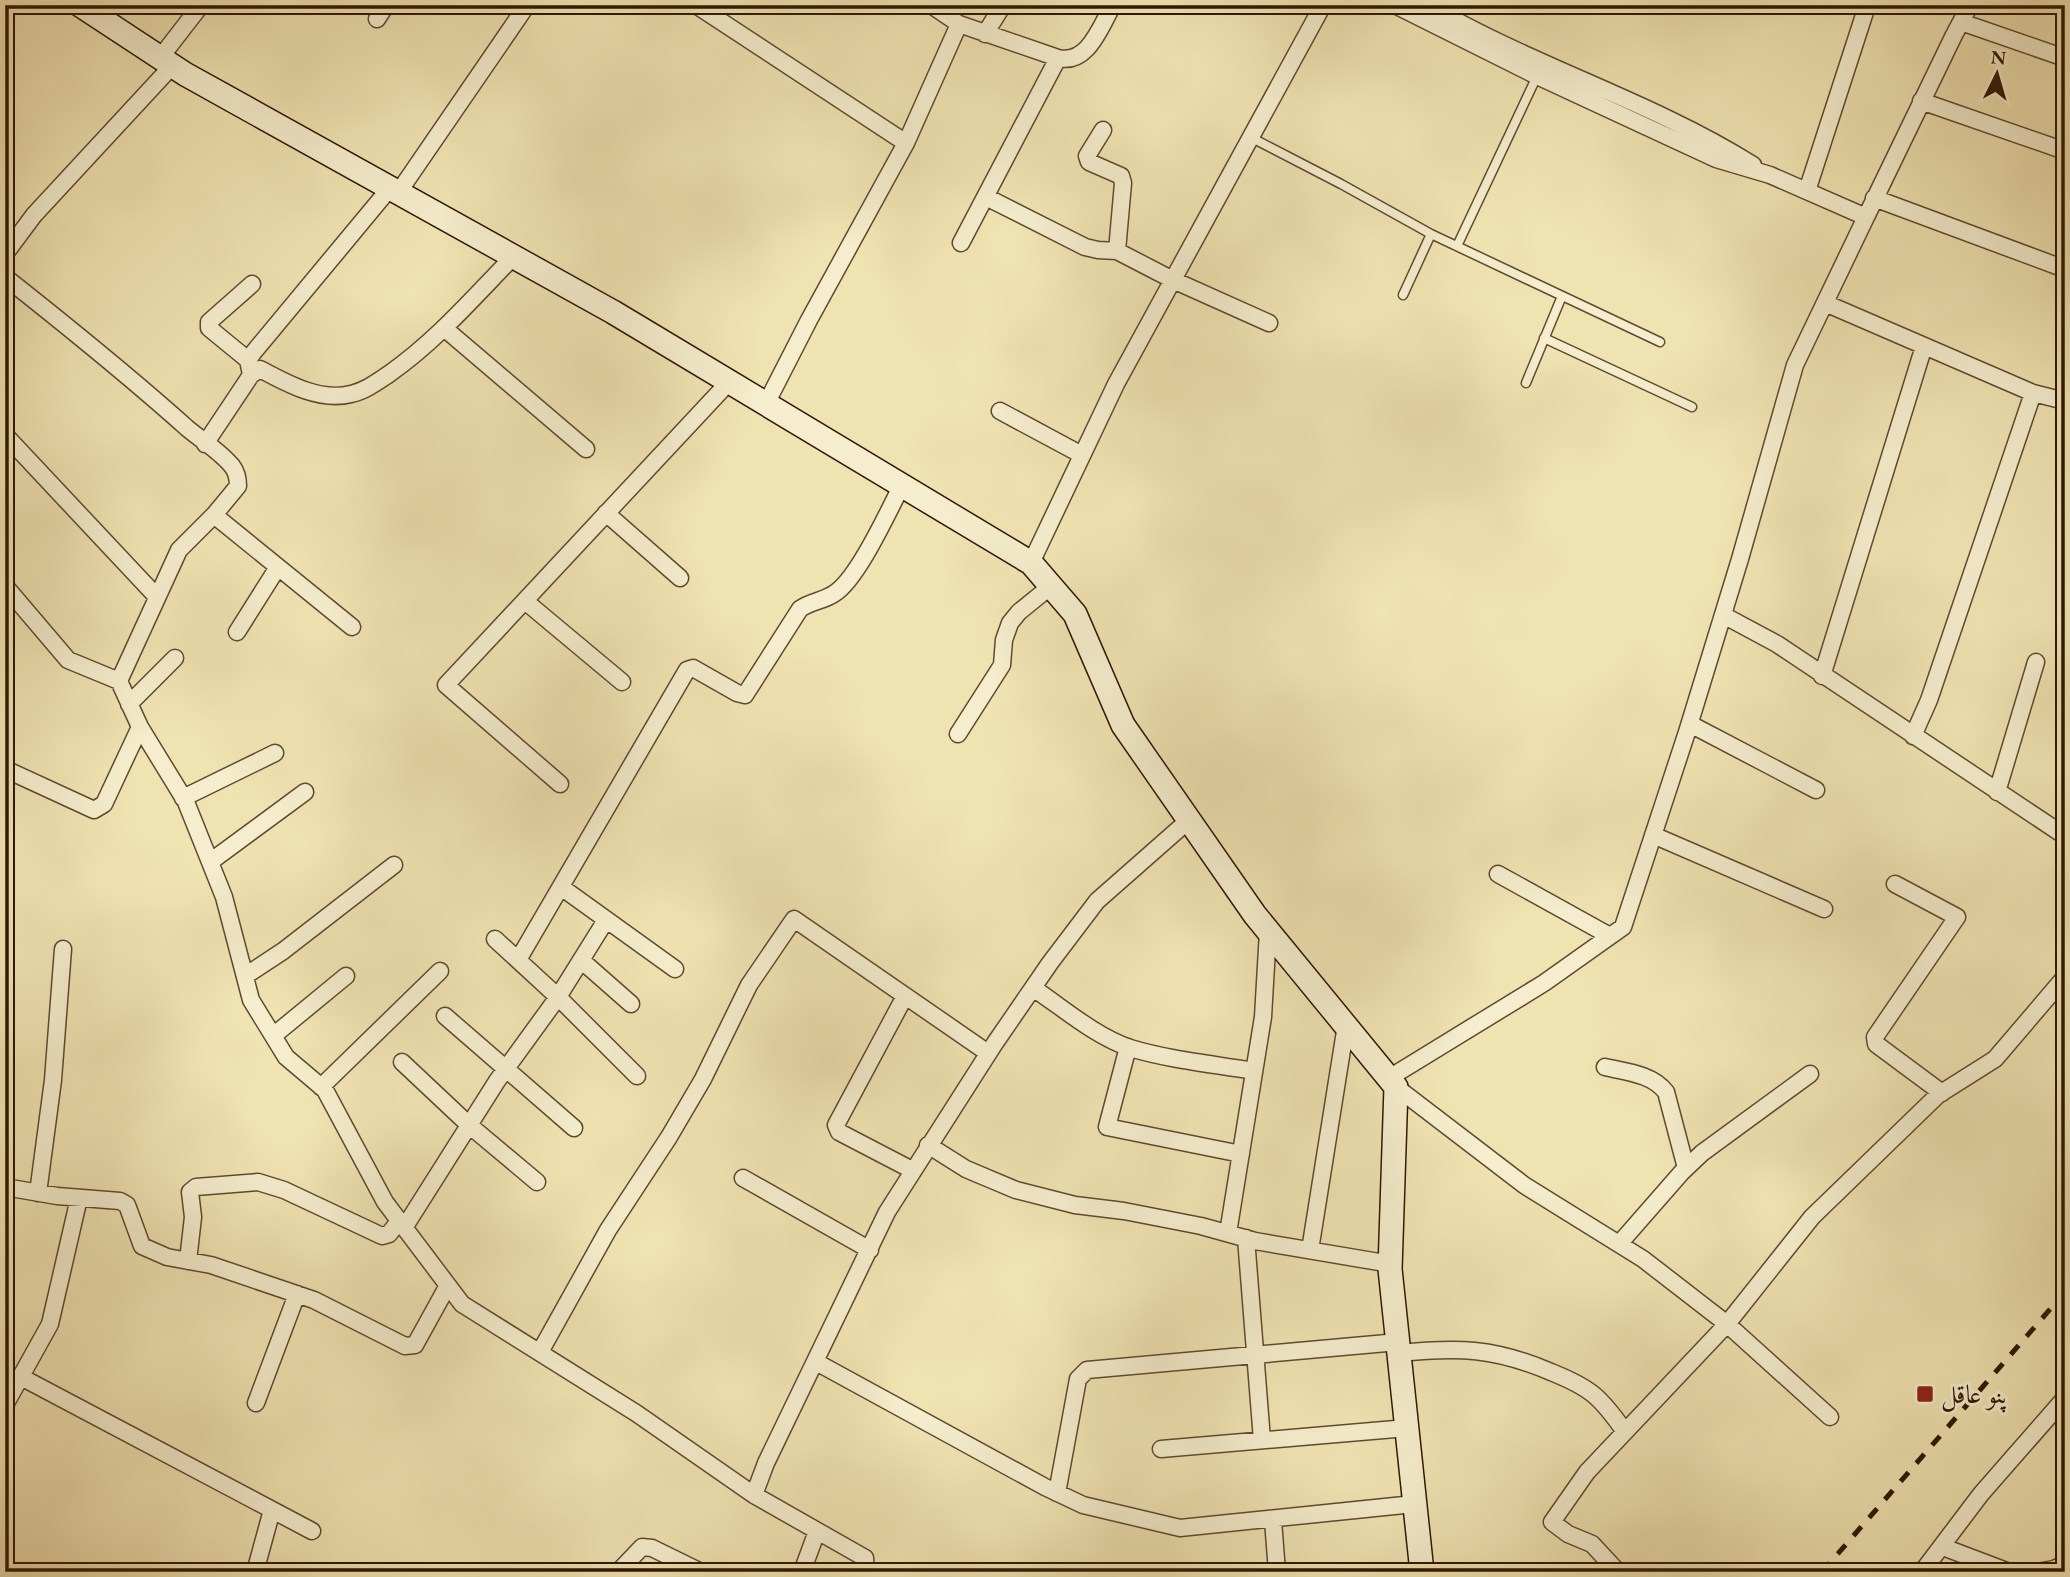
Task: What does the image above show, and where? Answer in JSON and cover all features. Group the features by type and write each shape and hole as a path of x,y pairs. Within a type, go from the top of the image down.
{"street":[{"path":"80,5 166,62 613,312 1031,562 1075,614 1123,725 1189,820 1268,931 1393,1082 1524,1185 1643,1259 1727,1324 1830,1417"},
{"path":"5,254 34,215 166,62 201,5"},
{"path":"205,444 249,368 394,191 527,5"},
{"path":"696,5 906,143"},
{"path":"931,5 959,24 1058,58 1071,59 1084,53 1112,5"},
{"path":"985,34 1003,5"},
{"path":"1031,562 1116,384 1323,5"},
{"path":"1395,5 1537,76 1716,159 1770,175 1866,216"},
{"path":"1428,5 1555,68 1719,144 1770,175"},
{"path":"1393,1082 1544,983 1623,927 1690,724 1796,365 1874,198 1970,5"},
{"path":"1807,191 1865,12"},
{"path":"1961,22 2065,58"},
{"path":"766,404 808,320 906,143 959,24"},
{"path":"961,243 1058,58"},
{"path":"1921,101 2065,151"},
{"path":"1103,130 1087,156 1088,162 1121,176 1123,184 1117,251"},
{"path":"1874,198 2065,269"},
{"path":"992,200 1086,247 1117,251 1173,280 1269,323"},
{"path":"252,284 209,322 209,328 249,368 260,369 291,386 328,395 350,395 369,387 425,348 513,257"},
{"path":"5,276 141,386 233,467 238,481 238,486 214,515 179,550 119,681"},
{"path":"1825,303 2033,393 2065,401"},
{"path":"444,328 586,449"},
{"path":"1822,676 1924,346"},
{"path":"560,784 446,685 729,382"},
{"path":"1913,736 1928,700 2033,393"},
{"path":"999,411 1082,455"},
{"path":"5,435 157,597"},
{"path":"518,960 687,670 693,668 745,695 800,609 809,602 834,595 850,580 902,485"},
{"path":"606,513 680,578"},
{"path":"214,515 352,627"},
{"path":"237,632 278,567"},
{"path":"5,586 68,660 119,681 139,727 183,798 210,862 224,897 251,1000 286,1057 325,1090 385,1202 447,1287 462,1304 636,1413 754,1495 865,1558 866,1572"},
{"path":"958,734 1002,665 1004,640 1010,623 1019,612 1051,586"},
{"path":"524,601 622,682"},
{"path":"1723,615 1777,644 2065,836"},
{"path":"129,704 175,658"},
{"path":"1997,792 2036,662"},
{"path":"1690,724 1816,790"},
{"path":"5,769 94,810 104,804 139,727"},
{"path":"183,798 275,752"},
{"path":"210,862 305,792"},
{"path":"754,1495 766,1463 887,1212 928,1145 1033,988 1097,901 1189,820"},
{"path":"1653,835 1824,909"},
{"path":"245,976 283,951 394,865"},
{"path":"1498,874 1610,936"},
{"path":"1895,884 1957,917 1875,1037 1876,1044 1942,1093"},
{"path":"561,887 675,969"},
{"path":"540,1352 608,1230 669,1137 703,1079 749,985 794,919 988,1053"},
{"path":"188,1261 193,1217 190,1192 196,1187 258,1182 284,1190 382,1236 402,1224 558,996 606,920"},
{"path":"1228,1233 1263,1017 1268,931"},
{"path":"495,939 558,996 637,1076"},
{"path":"38,1193 53,1080 63,949"},
{"path":"581,960 631,1004"},
{"path":"321,1087 439,971"},
{"path":"273,1036 346,976"},
{"path":"1619,1572 1592,1544 1568,1534 1552,1522 1587,1472 1727,1324 1812,1217 1942,1093 1994,1059 2065,977"},
{"path":"1033,988 1089,1026 1128,1047 1254,1071"},
{"path":"905,996 836,1125 839,1132 912,1170"},
{"path":"444,1016 574,1128"},
{"path":"1310,1250 1346,1026"},
{"path":"1128,1047 1107,1128 1241,1154"},
{"path":"402,1062 469,1125 537,1182"},
{"path":"1605,1067 1651,1078 1660,1084 1666,1092 1686,1168"},
{"path":"1619,1244 1702,1153 1810,1073"},
{"path":"1393,1082 1391,1264 1422,1572"},
{"path":"928,1145 966,1169 1017,1190 1075,1205 1124,1211 1246,1238 1391,1264"},
{"path":"743,1178 870,1250"},
{"path":"5,1187 120,1201 127,1205 142,1246 167,1257 211,1265 297,1293 355,1319 405,1346 415,1345 447,1287"},
{"path":"5,1405 50,1324 79,1198"},
{"path":"1246,1238 1262,1440"},
{"path":"256,1403 297,1293"},
{"path":"1058,1493 1078,1379 1087,1370 1398,1348 1482,1350 1511,1356 1567,1378 1593,1394 1625,1432"},
{"path":"816,1362 1083,1505 1180,1528 1415,1504"},
{"path":"21,1377 312,1531"},
{"path":"1922,1572 1981,1494 2065,1398"},
{"path":"1161,1449 1407,1428"},
{"path":"255,1572 272,1510"},
{"path":"1273,1520 1277,1572"},
{"path":"803,1572 817,1531"},
{"path":"621,1569 642,1547 652,1548 701,1572"},
{"path":"1942,1547 2008,1572"},
{"path":"2037,1572 2065,1564"}],"lane":[{"path":"1457,246 1537,76"},
{"path":"1252,138 1431,234 1660,342"},
{"path":"1403,295 1431,234"},
{"path":"1526,383 1562,296"},
{"path":"1544,338 1692,407"}],"railway":[{"path":"1822,1572 2065,1292"}],"place":[{"name":"پنو عاقل","path":"1925,1394"}]}
